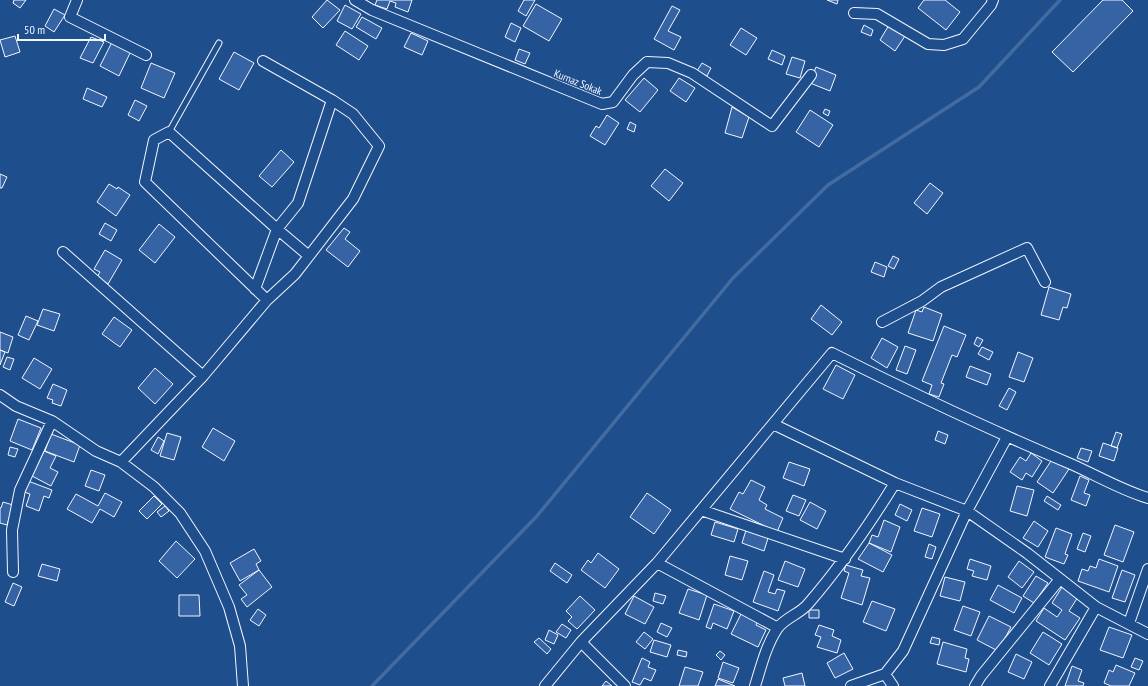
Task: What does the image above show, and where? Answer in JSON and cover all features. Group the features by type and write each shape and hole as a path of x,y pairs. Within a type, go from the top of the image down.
{"street":[{"path":"77,0 70,17 146,55"},
{"name":"Kurnaz Sokak","path":"355,0 372,10 602,104 613,102 633,76 647,62 668,63 692,73 772,126 811,75"},
{"path":"854,13 877,14 928,44 944,45 963,39 991,5 993,0"},
{"path":"121,462 203,376 266,300 295,274 353,199 378,146 353,114 332,100 263,61"},
{"path":"255,289 277,229 298,203 332,100"},
{"path":"266,300 145,182 154,140 169,132 309,256"},
{"path":"882,322 922,301 941,287 1026,248 1045,282"},
{"path":"62,252 203,376"},
{"path":"545,686 581,642 657,563 832,353 1007,437 1090,472 1134,494 1148,498"},
{"path":"0,395 16,406 52,421 96,451 121,462 154,487 180,513 206,550 229,607 240,646 242,686"},
{"path":"13,572 12,530 20,490 52,421"},
{"path":"773,424 895,482 967,511 1096,607 1148,634"},
{"path":"850,686 885,674 903,651 967,511 1007,437"},
{"path":"755,686 765,655 778,628 806,606 845,559 863,534 895,482"},
{"path":"701,510 845,559"},
{"path":"657,563 778,628"},
{"path":"1129,623 1148,569"},
{"path":"975,686 981,676 1060,579"},
{"path":"1050,686 1096,607"},
{"path":"581,642 625,686"},
{"path":"885,674 893,686"}],"lane":[{"path":"169,132 220,43"}],"building":[{"path":"14,0 26,0 20,8 13,3"},
{"path":"327,0 340,10 323,28 312,17"},
{"path":"377,0 412,0 408,12 395,7 396,3 390,1 387,9 375,5"},
{"path":"524,0 535,0 526,16 518,11"},
{"path":"827,0 838,0 837,4"},
{"path":"924,0 945,0 960,12 946,30 918,8"},
{"path":"1103,0 1122,0 1133,11 1073,72 1052,52"},
{"path":"536,4 562,19 549,41 523,26"},
{"path":"345,5 361,14 352,29 337,21"},
{"path":"672,6 680,10 668,31 681,37 674,50 654,39"},
{"path":"54,9 65,15 54,32 45,26"},
{"path":"362,17 382,28 376,39 356,27"},
{"path":"511,23 521,28 515,42 505,37"},
{"path":"864,25 873,30 871,36 861,32"},
{"path":"889,25 905,36 895,51 880,40"},
{"path":"741,28 757,38 746,55 730,45"},
{"path":"345,31 368,46 359,60 336,45"},
{"path":"411,33 428,41 422,55 404,47"},
{"path":"15,36 20,52 5,57 0,40"},
{"path":"91,37 104,42 93,63 80,58"},
{"path":"112,42 131,51 119,76 100,66"},
{"path":"519,49 530,53 525,64 515,60"},
{"path":"772,50 785,56 782,65 768,59"},
{"path":"234,52 254,63 239,90 219,79"},
{"path":"792,57 805,61 800,78 786,74"},
{"path":"151,63 175,73 164,98 141,88"},
{"path":"702,63 711,68 707,76 697,71"},
{"path":"816,67 836,75 830,91 810,83"},
{"path":"644,78 658,90 640,112 625,100"},
{"path":"679,78 695,88 686,102 670,91"},
{"path":"87,88 107,97 102,107 83,99"},
{"path":"135,100 147,106 139,121 128,115"},
{"path":"732,107 749,117 742,138 725,133"},
{"path":"825,109 830,111 828,116 823,113"},
{"path":"810,110 833,125 819,147 796,132"},
{"path":"607,115 619,123 605,145 590,136 596,126 599,128"},
{"path":"630,122 636,125 634,132 627,129"},
{"path":"281,150 294,162 272,187 259,176"},
{"path":"665,169 683,183 669,201 651,186"},
{"path":"0,174 7,177 2,188 0,188"},
{"path":"930,183 943,193 927,214 914,203"},
{"path":"109,184 117,189 118,187 130,195 116,216 97,202"},
{"path":"105,223 117,230 111,241 99,234"},
{"path":"159,224 175,237 155,263 139,250"},
{"path":"344,228 350,232 345,239 360,251 348,267 326,250"},
{"path":"105,250 122,260 108,284 97,277 100,272 94,269"},
{"path":"893,256 899,259 894,269 888,266"},
{"path":"875,262 887,267 884,277 871,272"},
{"path":"1049,287 1071,294 1067,308 1063,307 1059,320 1041,315"},
{"path":"821,305 842,322 832,335 811,319"},
{"path":"924,307 942,314 933,341 908,333 916,310 922,312"},
{"path":"43,309 60,314 54,331 37,325"},
{"path":"26,316 38,321 29,340 18,335"},
{"path":"114,317 132,330 120,347 102,334"},
{"path":"944,326 966,335 957,357 952,355 941,383 944,384 939,397 929,394 932,385 922,381"},
{"path":"0,332 13,337 8,353 0,350"},
{"path":"977,337 983,340 979,347 974,344"},
{"path":"882,338 898,347 887,368 871,358"},
{"path":"905,346 916,350 907,374 896,370"},
{"path":"982,347 993,352 989,360 978,354"},
{"path":"0,350 5,352 0,365"},
{"path":"1018,352 1033,358 1024,382 1009,377"},
{"path":"7,357 14,359 10,370 3,367"},
{"path":"34,358 52,369 40,389 22,378"},
{"path":"836,365 855,375 843,399 823,389"},
{"path":"970,366 991,374 987,385 966,377"},
{"path":"155,368 173,384 155,404 138,388"},
{"path":"53,384 67,390 61,406 52,403 53,400 47,398"},
{"path":"1009,388 1016,392 1007,410 999,406"},
{"path":"18,419 41,428 32,450 10,441"},
{"path":"213,428 235,441 224,461 202,447"},
{"path":"938,431 948,435 945,444 935,440"},
{"path":"1116,432 1122,434 1117,448 1111,446"},
{"path":"167,433 181,437 174,460 160,456"},
{"path":"51,434 80,445 74,462 45,451"},
{"path":"158,437 164,441 158,454 151,450"},
{"path":"1103,443 1118,448 1114,461 1099,456"},
{"path":"10,447 18,449 15,457 8,455"},
{"path":"1081,448 1092,451 1088,462 1077,458"},
{"path":"44,451 56,456 50,468 58,472 51,486 32,476"},
{"path":"1031,453 1042,461 1032,477 1026,473 1022,480 1010,472 1020,457 1026,461"},
{"path":"1053,458 1069,469 1053,493 1037,482"},
{"path":"789,462 810,469 804,486 783,478"},
{"path":"91,470 105,475 99,491 85,486"},
{"path":"1080,476 1089,480 1084,493 1090,495 1086,506 1071,500"},
{"path":"751,480 765,487 759,500 767,505 765,509 783,518 777,532 730,509 739,492 743,494"},
{"path":"28,481 52,490 49,498 44,496 39,511 26,506 30,494 24,492"},
{"path":"1017,486 1034,490 1027,516 1010,511"},
{"path":"105,493 122,502 114,517 100,509 92,523 67,509 76,494 98,506"},
{"path":"647,493 671,510 654,534 630,517"},
{"path":"793,495 806,500 799,516 786,511"},
{"path":"154,496 162,504 147,519 139,511"},
{"path":"1047,496 1061,505 1058,510 1044,501"},
{"path":"3,502 13,505 7,525 0,523 0,508"},
{"path":"810,502 826,511 817,529 800,520"},
{"path":"900,504 912,510 907,521 895,515"},
{"path":"165,506 169,511 161,517 157,512"},
{"path":"922,508 940,514 932,537 914,531"},
{"path":"884,520 900,527 891,552 869,543 872,535 878,537"},
{"path":"1034,521 1048,531 1038,547 1023,538"},
{"path":"715,522 738,529 734,542 711,535"},
{"path":"1115,525 1134,532 1123,562 1104,555"},
{"path":"747,527 769,535 764,551 742,543"},
{"path":"1056,528 1072,534 1065,554 1068,555 1064,564 1045,557"},
{"path":"1083,533 1091,536 1085,552 1077,549"},
{"path":"176,541 195,559 177,578 159,561"},
{"path":"869,543 892,555 883,572 858,559"},
{"path":"929,544 936,547 932,559 925,557"},
{"path":"254,549 261,561 256,564 259,570 240,581 230,563"},
{"path":"598,553 619,569 605,588 581,570 588,560 591,563"},
{"path":"730,556 748,561 742,580 725,575"},
{"path":"970,559 991,566 987,580 972,576 974,571 967,569"},
{"path":"1099,559 1118,566 1109,592 1078,581 1082,569 1088,571 1090,566 1096,568"},
{"path":"785,561 805,569 798,587 778,580"},
{"path":"1019,561 1034,572 1022,588 1008,577"},
{"path":"555,563 572,575 567,583 550,571"},
{"path":"42,564 60,569 57,581 38,576"},
{"path":"846,565 863,570 861,576 870,578 862,605 841,598 849,573 844,571"},
{"path":"259,570 272,587 247,607 241,599 247,595 239,585"},
{"path":"1122,570 1135,575 1125,602 1112,598"},
{"path":"764,571 774,575 768,592 775,594 777,589 785,591 778,611 753,602"},
{"path":"1036,576 1048,583 1034,603 1023,596"},
{"path":"945,577 965,582 960,601 940,596"},
{"path":"13,583 22,587 14,606 5,602"},
{"path":"998,585 1022,598 1014,613 990,600"},
{"path":"1062,587 1078,597 1069,611 1080,618 1065,640 1036,621 1044,608 1057,617 1062,610 1052,603"},
{"path":"688,589 707,595 699,620 679,613"},
{"path":"655,593 666,596 663,604 653,601"},
{"path":"179,595 199,595 200,616 179,616"},
{"path":"580,596 595,610 577,629 568,621 572,617 566,611"},
{"path":"634,596 654,607 645,624 625,614"},
{"path":"872,601 895,609 886,631 863,622"},
{"path":"714,604 734,611 727,629 713,623 711,629 706,627"},
{"path":"963,606 980,612 971,636 954,630"},
{"path":"258,609 266,615 259,626 250,620"},
{"path":"809,610 819,610 819,618 809,618"},
{"path":"742,612 758,620 756,625 766,630 758,647 731,634"},
{"path":"989,616 1011,627 998,651 977,640"},
{"path":"661,623 672,628 667,637 657,632"},
{"path":"562,624 571,630 566,638 556,632"},
{"path":"819,625 834,630 832,636 841,640 837,653 817,647 821,637 815,635"},
{"path":"1109,627 1132,635 1123,658 1100,650"},
{"path":"549,630 558,635 554,644 545,640"},
{"path":"644,632 653,639 645,649 636,642"},
{"path":"1043,632 1062,644 1049,665 1030,653"},
{"path":"932,637 940,639 939,645 930,643"},
{"path":"539,638 551,649 547,654 534,642"},
{"path":"654,640 671,645 667,657 650,652"},
{"path":"943,642 967,649 965,658 969,659 966,672 937,664"},
{"path":"678,650 687,652 686,657 677,655"},
{"path":"720,651 725,655 721,660 716,655"},
{"path":"844,653 853,669 835,678 827,663"},
{"path":"1016,654 1032,662 1024,679 1008,672"},
{"path":"642,658 650,662 648,667 656,670 651,681 644,678 640,685 632,682"},
{"path":"1135,658 1143,661 1139,670 1131,667"},
{"path":"723,662 739,668 733,683 718,678"},
{"path":"1116,665 1135,673 1129,686 1111,686 1104,683 1109,670 1113,672"},
{"path":"1072,666 1082,670 1078,681 1084,683 1083,686 1065,686"},
{"path":"685,667 703,672 698,686 679,686"},
{"path":"802,673 805,686 785,686 783,678"},
{"path":"718,679 735,686 715,686"},
{"path":"606,681 612,686 602,686"}],"waterway":[{"path":"372,686 537,516 733,278 828,185 979,87 1060,0"}]}
